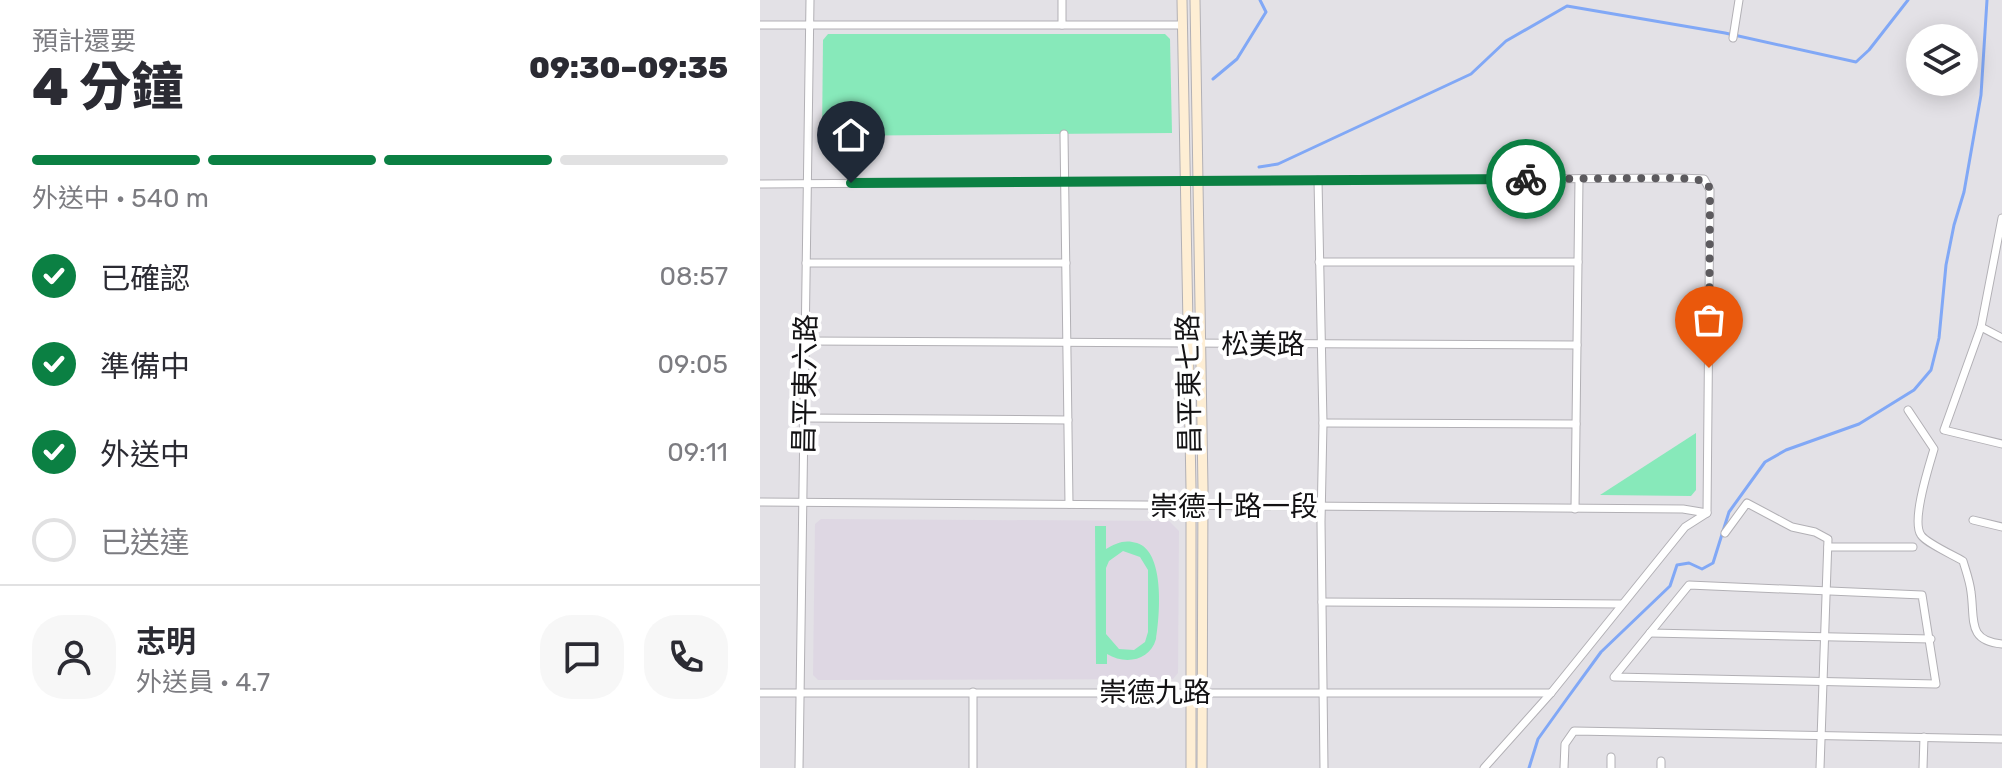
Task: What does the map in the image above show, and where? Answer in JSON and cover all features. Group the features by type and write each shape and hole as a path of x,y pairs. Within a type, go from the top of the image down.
{"street":[{"name":"昌平東六路","path":"799,768 810,0"},
{"path":"1062,0 1062,25"},
{"name":"昌平東七路","path":"1182,0 1184,182 1194,344"},
{"name":"昌平東七路","path":"1195,0 1197,182 1194,344 1202,768"},
{"path":"1733,38 1739,0"},
{"path":"760,25 1182,25"},
{"path":"1064,134 1069,504"},
{"path":"1575,509 1579,179"},
{"path":"760,184 1704,179 1710,190 1707,513 1685,527 1551,693 1484,768"},
{"path":"1318,180 1323,423 1324,768"},
{"path":"2002,218 1981,327 1944,430 2002,444"},
{"path":"1319,262 1578,262"},
{"path":"806,263 1066,263"},
{"path":"1981,327 2002,338"},
{"name":"松美路","path":"806,341 1577,345"},
{"path":"1908,410 1934,449 1923,488 1918,528 1922,538 1963,561 1977,634 1986,643 2002,644"},
{"path":"804,418 1068,420"},
{"path":"1323,423 1576,424"},
{"name":"崇德十路一段","path":"760,502 1683,509 1707,513"},
{"path":"1725,533 1747,503 1792,527 1815,532 1828,539 1820,768"},
{"name":"昌平東七路","path":"1191,768 1190,692 1196,507"},
{"path":"1973,520 2002,527"},
{"path":"1828,547 1913,547"},
{"path":"1689,585 1827,591 1922,595 1936,684 1614,677 1689,585"},
{"path":"1322,602 1622,604"},
{"path":"1650,633 1931,639"},
{"path":"973,692 973,768"},
{"name":"崇德九路","path":"760,693 1551,693"},
{"path":"1564,768 1565,744 1574,731 2002,739"},
{"path":"1923,768 1924,737"},
{"path":"1611,757 1611,768"}],"shaded area":[{"path":"821,519 1169,521 1179,531 1178,673 1173,679 818,680 813,675 815,524"}],"green space":[{"path":"828,34 1165,34 1170,39 1172,133 822,136 823,40"},
{"path":"1696,433 1696,490 1691,496 1600,495"},
{"path":"1095,526 1106,526 1106,549 1121,542 1133,542 1146,549 1152,558 1158,585 1159,615 1156,639 1143,656 1129,660 1107,654 1107,664 1096,664","holes":["1123,551 1140,557 1148,570 1148,632 1145,642 1134,650 1119,649 1106,634 1106,568 1109,561"]}],"waterway":[{"path":"1213,79 1237,59 1266,12 1260,0"},
{"path":"1259,167 1278,164 1471,74 1506,41 1567,6 1725,33 1856,62 1908,0"},
{"path":"1529,768 1538,739 1566,700 1601,652 1670,586 1677,565 1689,563 1702,569 1713,563 1729,512 1765,462 1786,450 1859,424 1914,390 1931,370 1939,338 1946,265 1964,192 1981,95 1987,0"}],"way so far":[{"path":"1526,179 1679,178 1707,181 1710,190 1709,368"}],"route":[{"path":"851,183 1526,179"}]}
